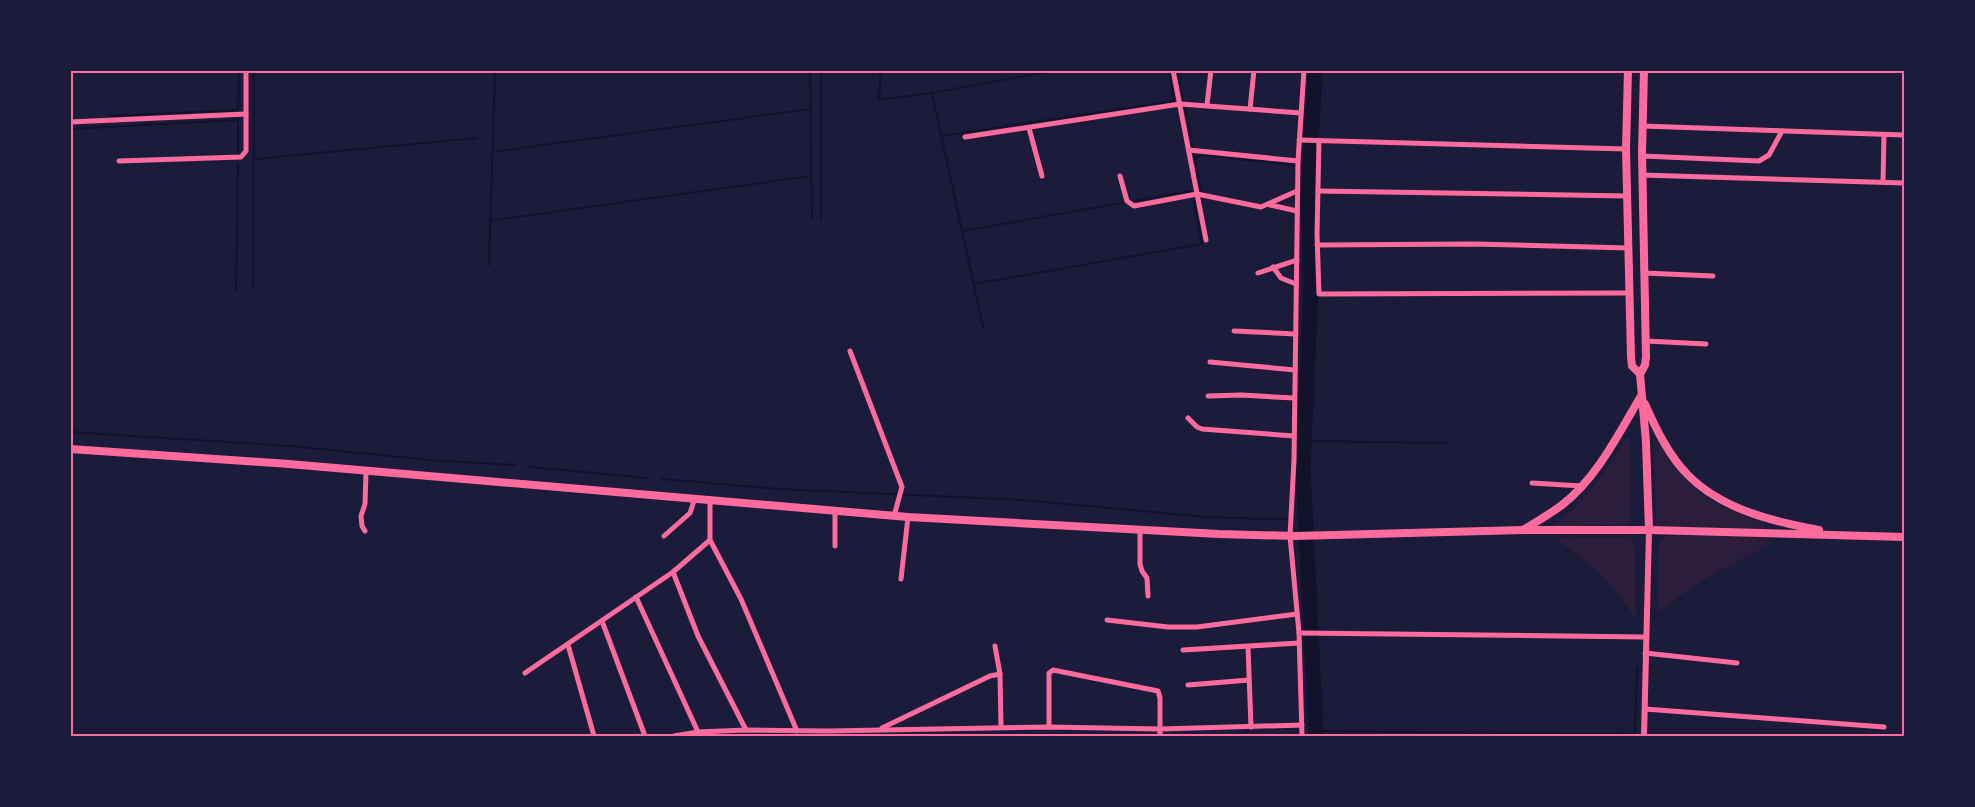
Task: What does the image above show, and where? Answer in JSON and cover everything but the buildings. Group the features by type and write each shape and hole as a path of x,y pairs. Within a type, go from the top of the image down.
{"highway":[{"path":"1628,70 1626,149 1631,362 1640,374"},
{"path":"1644,70 1642,175 1646,361 1640,374 1646,442 1649,530"},
{"path":"1523,530 1563,504 1582,486 1606,453 1641,396"},
{"path":"1641,396 1674,457 1688,475 1706,489 1735,506 1774,519 1849,534"},
{"path":"70,449 289,464 894,516 1140,530 1317,536 1523,530 1649,530 1905,537"}],"street":[{"path":"119,161 242,157 246,151 246,70"},
{"path":"1173,70 1206,240"},
{"path":"1207,105 1211,70"},
{"path":"1250,109 1254,70"},
{"path":"1302,736 1299,643 1302,633 1297,614 1292,536 1298,161 1304,70"},
{"path":"965,137 1179,104 1301,112"},
{"path":"70,122 246,114"},
{"path":"1642,126 1905,135"},
{"path":"1029,128 1042,176"},
{"path":"1642,156 1759,161 1770,155 1782,132"},
{"path":"1883,182 1884,135"},
{"path":"1299,140 1626,149"},
{"path":"1317,141 1317,245 1320,294 1630,293"},
{"path":"1189,150 1298,161"},
{"path":"1642,175 1905,183"},
{"path":"1120,176 1127,201 1132,205 1197,194 1261,207 1298,191"},
{"path":"1318,191 1627,196"},
{"path":"1270,205 1297,211"},
{"path":"1317,245 1474,244 1629,248"},
{"path":"1258,273 1297,260"},
{"path":"1273,267 1281,278 1296,284"},
{"path":"1644,273 1713,276"},
{"path":"1234,331 1295,334"},
{"path":"1646,341 1706,344"},
{"path":"850,351 902,487 894,516"},
{"path":"1210,362 1294,370"},
{"path":"1208,396 1294,398"},
{"path":"1188,418 1202,429 1294,436"},
{"path":"365,531 361,516 365,504 366,472"},
{"path":"1532,483 1582,486"},
{"path":"664,536 690,513 695,498"},
{"path":"710,499 710,540 741,599 797,731"},
{"path":"835,511 835,546"},
{"path":"901,579 908,517"},
{"path":"1140,530 1140,564 1148,582 1149,596"},
{"path":"1644,736 1649,530"},
{"path":"525,673 673,572 710,540"},
{"path":"673,572 698,636 746,730"},
{"path":"636,597 698,732"},
{"path":"1107,620 1182,627 1243,622 1297,614"},
{"path":"602,621 645,736"},
{"path":"1302,633 1646,638"},
{"path":"1184,650 1299,643"},
{"path":"568,645 594,736"},
{"path":"995,645 1000,674 1002,728"},
{"path":"1248,647 1251,727"},
{"path":"1646,653 1737,663"},
{"path":"1049,727 1049,673 1053,670 1158,691 1160,736"},
{"path":"879,729 990,676 1000,674"},
{"path":"1188,686 1249,680"},
{"path":"1645,709 1884,727"},
{"path":"674,736 698,732 746,730 828,734 879,729 1049,727 1160,729 1302,725"}],"shaded area":[{"path":"1627,438 1630,439 1630,524 1550,527 1584,498"},
{"path":"1655,439 1682,475 1695,488 1723,506 1764,524 1765,530 1656,526 1653,441"},
{"path":"1665,536 1767,536 1771,544 1713,575 1657,611 1658,547"},
{"path":"1626,537 1632,540 1635,550 1635,618 1618,593 1600,574 1580,556 1555,539"}],"waterway":[{"path":"238,110 239,70"},
{"path":"253,288 254,70"},
{"path":"489,265 495,70"},
{"path":"810,70 812,219"},
{"path":"821,70 821,219"},
{"path":"881,70 879,100 931,93"},
{"path":"983,327 932,93 1058,70"},
{"path":"941,136 1174,101 1169,70"},
{"path":"1177,70 1195,158"},
{"path":"1315,70 1308,198 1311,286 1303,469 1316,736"},
{"path":"492,152 810,109"},
{"path":"111,116 238,110"},
{"path":"70,129 238,120"},
{"path":"238,120 238,151"},
{"path":"254,159 477,138"},
{"path":"974,284 1202,244 1194,202 1202,200 1195,158 1202,155 1310,167"},
{"path":"236,290 238,164"},
{"path":"489,221 810,176"},
{"path":"962,231 1196,190"},
{"path":"70,432 290,446 429,460 515,465"},
{"path":"1305,441 1447,443"},
{"path":"530,467 648,478"},
{"path":"662,479 778,489 1022,500 1208,517 1305,518"},
{"path":"1303,554 1314,736"},
{"path":"1635,736 1637,667"},
{"path":"1316,731 1635,734"}]}
